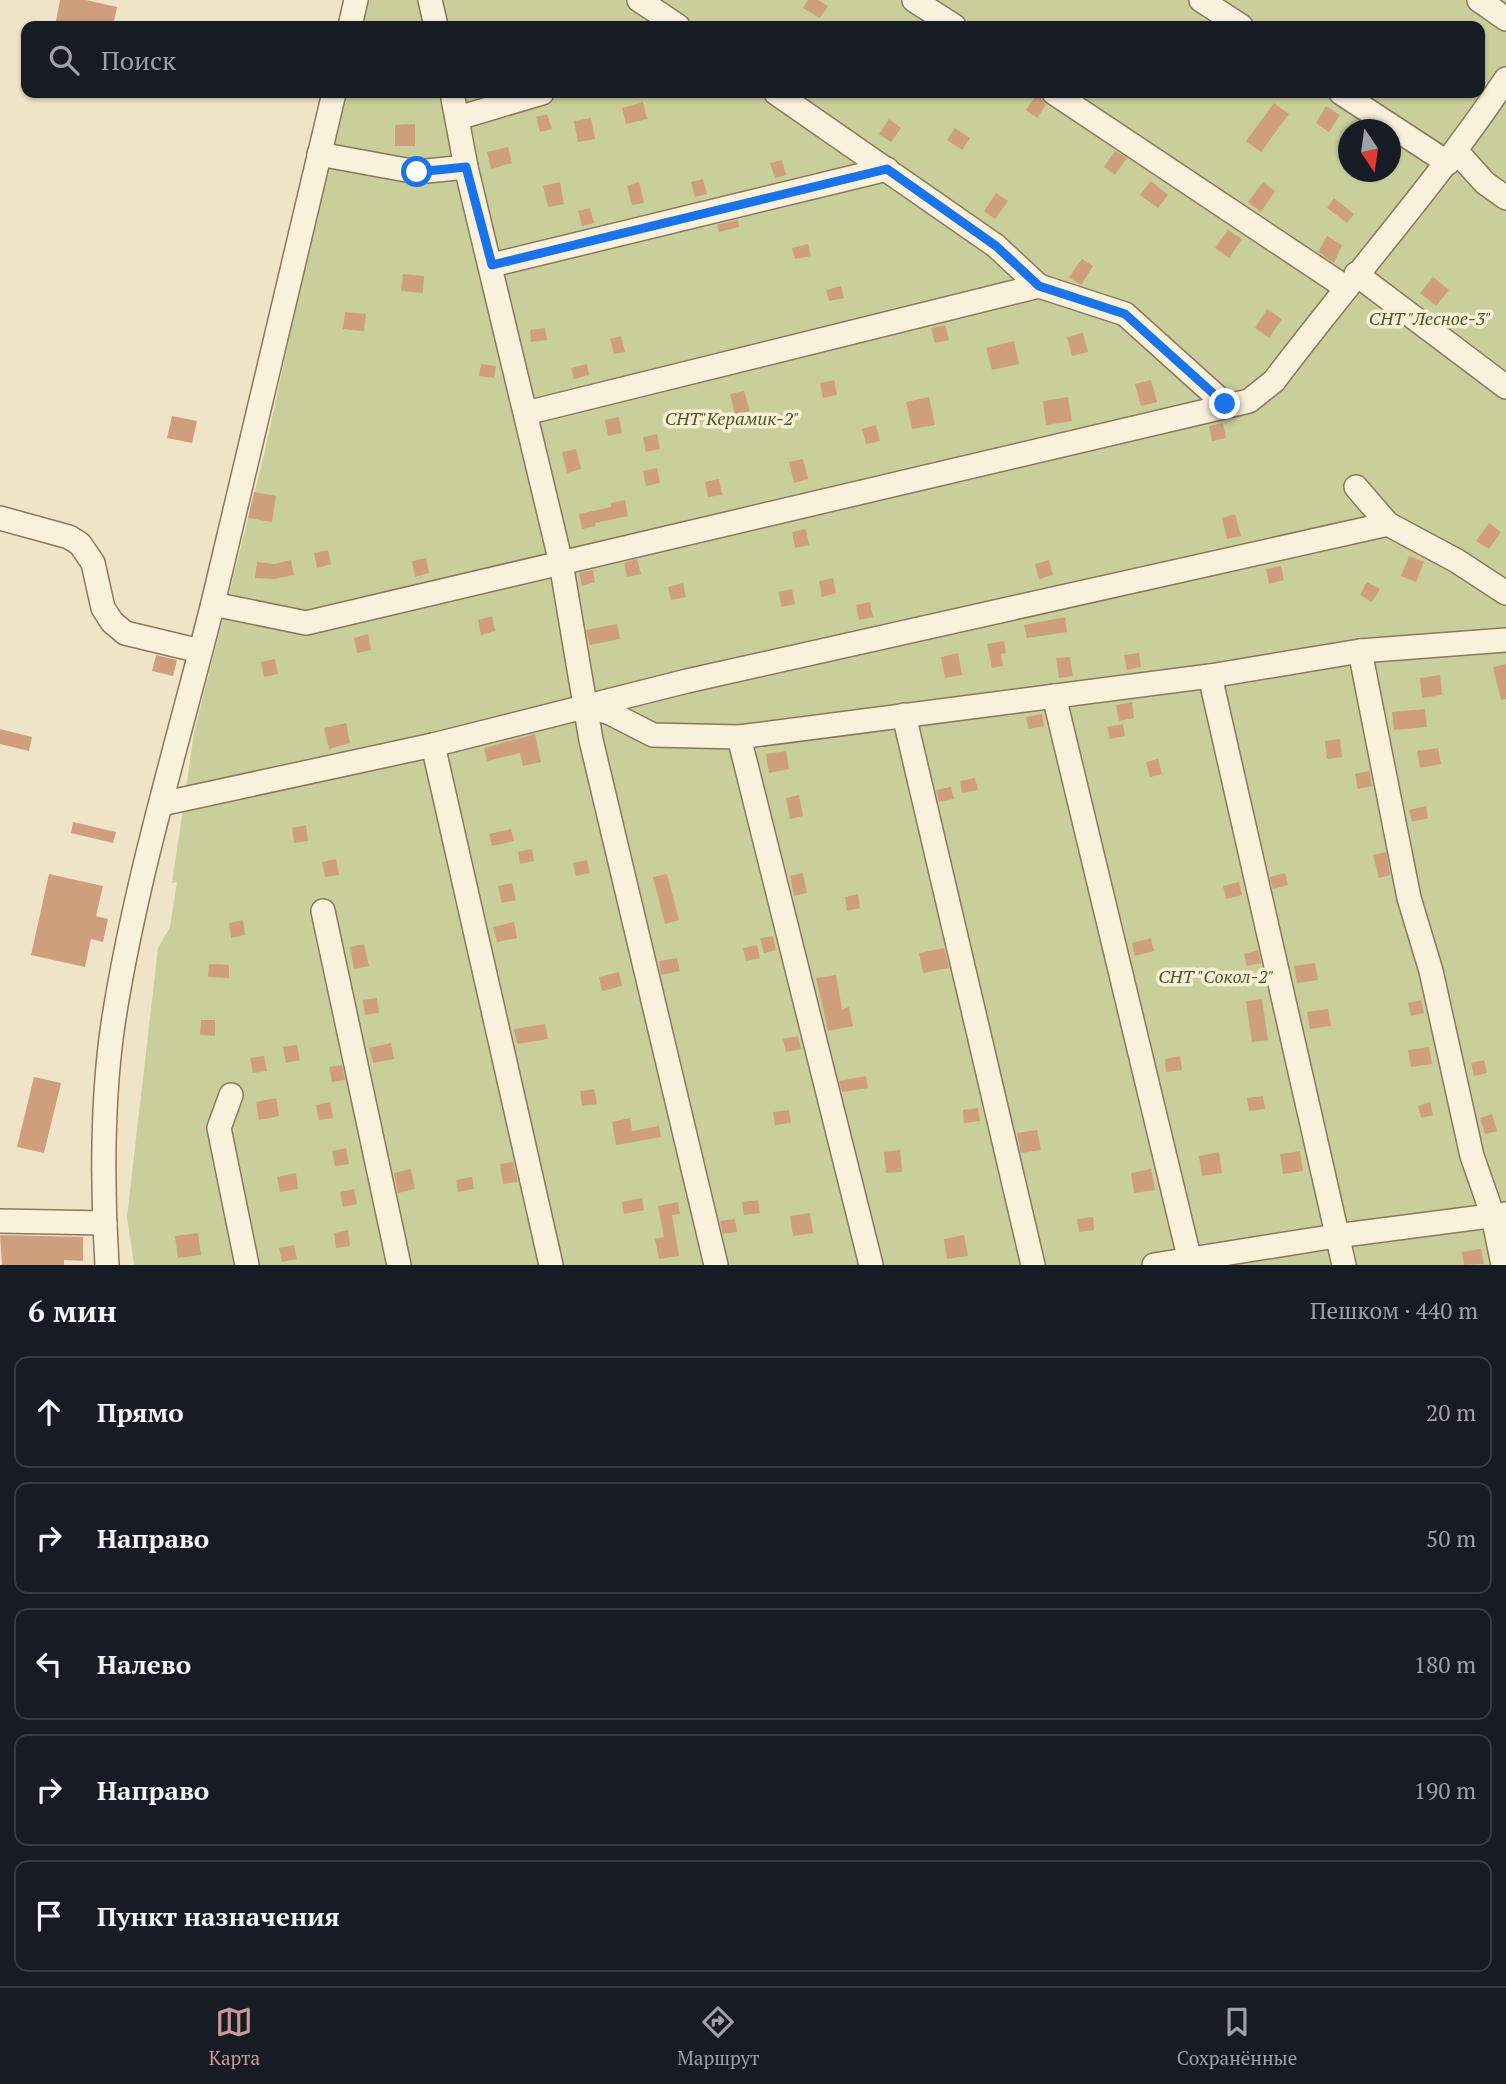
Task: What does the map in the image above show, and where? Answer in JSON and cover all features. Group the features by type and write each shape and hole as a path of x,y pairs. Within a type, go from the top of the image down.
{"street":[{"path":"351,21 356,0"},
{"path":"430,0 435,21"},
{"path":"639,0 670,21"},
{"path":"915,0 946,21"},
{"path":"1201,0 1233,21"},
{"path":"1479,0 1506,19"},
{"path":"212,604 306,623 1225,404 1249,401 1274,381 1350,280 1452,157 1506,79"},
{"path":"107,1265 104,1223 107,1093 113,1028 128,936 212,604 333,98"},
{"path":"453,98 466,167 492,265 561,563 591,740 716,1265"},
{"path":"457,118 525,98"},
{"path":"783,98 996,246 1039,286 1125,314 1225,404"},
{"path":"1062,98 1350,280 1506,387"},
{"path":"1350,98 1452,157 1506,198"},
{"path":"320,154 417,172 466,167"},
{"path":"492,265 887,169"},
{"path":"526,413 1039,286"},
{"path":"1356,487 1388,524 1457,561 1506,593"},
{"path":"0,518 69,537 80,544 93,563 103,608 112,622 125,632 200,651"},
{"path":"161,804 433,745 714,674 1388,524"},
{"path":"587,706 610,713 653,735 739,737 1210,677 1360,650 1506,640"},
{"path":"1360,650 1409,898 1431,971 1472,1156 1499,1215 1503,1265"},
{"path":"1210,677 1344,1265"},
{"path":"1054,696 1191,1263"},
{"path":"904,715 1033,1265"},
{"path":"739,737 871,1265"},
{"path":"433,745 551,1265"},
{"path":"323,911 399,1265"},
{"path":"231,1095 219,1128 247,1265"},
{"path":"1154,1265 1191,1263 1336,1236 1499,1215"},
{"path":"0,1221 104,1223"}],"green space":[{"path":"364,0 1506,0 1506,1265 134,1265 127,1217 158,948 170,927 177,882 172,883 194,733 264,455 341,98 1485,98 1485,21 358,21"}],"building":[{"path":"60,0 86,0 117,7 114,21 56,21"},
{"path":"808,0 818,0 828,6 820,18 803,8"},
{"path":"1034,98 1041,98 1046,105 1037,118 1026,110"},
{"path":"643,102 647,119 626,124 622,108"},
{"path":"1274,103 1289,114 1261,152 1246,141"},
{"path":"1326,106 1340,115 1329,132 1316,123"},
{"path":"547,114 552,129 540,132 536,117"},
{"path":"591,118 595,139 578,142 574,121"},
{"path":"889,119 901,128 891,142 879,134"},
{"path":"415,124 415,146 395,146 395,125"},
{"path":"955,128 970,138 962,150 947,140"},
{"path":"508,147 512,163 491,169 487,152"},
{"path":"1115,151 1127,158 1115,175 1104,167"},
{"path":"782,160 786,175 775,178 770,163"},
{"path":"703,179 707,194 695,197 691,182"},
{"path":"1151,181 1168,195 1158,208 1140,195"},
{"path":"560,182 564,204 548,207 543,186"},
{"path":"639,182 644,203 632,205 627,186"},
{"path":"1263,182 1275,191 1261,212 1248,202"},
{"path":"996,193 1008,201 995,219 984,211"},
{"path":"1334,198 1354,214 1347,223 1327,208"},
{"path":"590,208 594,223 582,226 578,211"},
{"path":"738,220 739,227 719,232 717,225"},
{"path":"1228,230 1242,239 1229,258 1215,248"},
{"path":"1327,236 1342,245 1334,263 1318,252"},
{"path":"808,244 811,256 795,259 792,248"},
{"path":"1082,259 1093,266 1081,285 1069,277"},
{"path":"403,274 424,276 423,293 401,291"},
{"path":"1433,277 1449,290 1436,306 1420,293"},
{"path":"841,286 844,298 829,301 826,290"},
{"path":"1267,309 1282,319 1269,338 1255,328"},
{"path":"345,312 366,314 364,331 343,329"},
{"path":"945,325 949,340 935,343 931,328"},
{"path":"545,328 547,340 531,342 530,330"},
{"path":"1083,333 1088,352 1072,356 1067,337"},
{"path":"621,336 625,352 614,354 610,339"},
{"path":"1014,341 1019,364 992,370 986,348"},
{"path":"481,364 496,366 494,378 479,376"},
{"path":"587,364 589,375 574,379 571,368"},
{"path":"834,380 837,395 823,398 820,383"},
{"path":"1151,380 1157,402 1141,406 1135,384"},
{"path":"744,391 750,411 735,415 730,394"},
{"path":"929,397 935,425 912,429 906,402"},
{"path":"1068,397 1072,421 1046,425 1043,401"},
{"path":"172,416 197,421 192,443 167,438"},
{"path":"619,417 622,433 608,436 605,420"},
{"path":"1223,423 1226,438 1212,441 1209,426"},
{"path":"876,425 880,441 866,444 862,429"},
{"path":"657,434 660,449 646,452 643,437"},
{"path":"576,449 581,469 567,473 562,452"},
{"path":"803,459 808,479 794,483 789,462"},
{"path":"657,468 660,483 646,486 643,471"},
{"path":"719,479 722,495 708,497 705,482"},
{"path":"254,492 276,496 272,522 248,518"},
{"path":"625,500 628,516 595,523 596,526 582,529 579,514 611,507 611,503"},
{"path":"1235,514 1241,536 1227,539 1222,518"},
{"path":"1489,523 1501,532 1489,549 1476,541"},
{"path":"806,529 809,545 795,548 792,532"},
{"path":"328,550 331,564 317,568 314,553"},
{"path":"1409,556 1424,562 1416,582 1401,576"},
{"path":"426,558 429,573 415,577 412,561"},
{"path":"637,559 641,574 627,577 624,563"},
{"path":"291,560 294,575 275,579 255,578 257,562 274,564"},
{"path":"1049,560 1053,575 1039,579 1035,564"},
{"path":"1281,566 1284,580 1269,584 1266,569"},
{"path":"593,570 595,582 582,586 579,573"},
{"path":"833,578 836,593 822,597 819,581"},
{"path":"1367,582 1380,589 1372,602 1360,595"},
{"path":"683,583 686,597 671,600 668,587"},
{"path":"792,589 795,604 782,607 778,592"},
{"path":"870,602 873,617 859,620 856,605"},
{"path":"492,616 495,631 481,635 478,620"},
{"path":"1065,617 1067,632 1027,638 1024,625"},
{"path":"617,624 620,639 590,645 586,630"},
{"path":"368,634 371,650 357,653 354,638"},
{"path":"1004,641 1006,653 1001,654 1003,666 992,668 987,644"},
{"path":"958,653 962,675 945,678 941,657"},
{"path":"1139,653 1141,667 1127,670 1124,655"},
{"path":"156,655 177,660 173,676 152,671"},
{"path":"1070,657 1073,676 1059,678 1056,658"},
{"path":"275,659 278,674 264,677 261,662"},
{"path":"1506,664 1506,699 1501,700 1493,667"},
{"path":"1440,675 1442,695 1422,698 1420,678"},
{"path":"1132,702 1134,718 1119,721 1116,705"},
{"path":"1425,709 1427,727 1394,730 1392,712"},
{"path":"1042,714 1044,726 1029,729 1026,717"},
{"path":"346,723 350,743 329,749 324,728"},
{"path":"1123,724 1125,736 1110,739 1107,727"},
{"path":"0,729 32,737 29,751 0,744"},
{"path":"535,734 541,762 523,766 520,753 487,761 484,748"},
{"path":"1340,739 1342,757 1327,759 1325,741"},
{"path":"1438,748 1441,764 1420,768 1417,751"},
{"path":"786,751 789,769 769,773 766,754"},
{"path":"1158,759 1162,774 1150,777 1146,762"},
{"path":"1369,771 1372,786 1358,789 1355,774"},
{"path":"975,778 978,790 962,793 960,781"},
{"path":"951,787 954,799 939,802 936,790"},
{"path":"799,795 803,816 790,819 786,798"},
{"path":"1426,806 1428,818 1412,822 1409,810"},
{"path":"73,822 116,832 113,843 71,833"},
{"path":"306,825 308,841 294,843 292,828"},
{"path":"511,829 514,841 492,846 489,834"},
{"path":"532,849 534,861 520,864 518,852"},
{"path":"1386,852 1390,875 1379,878 1373,855"},
{"path":"336,859 339,875 325,877 322,862"},
{"path":"587,860 590,873 576,876 573,863"},
{"path":"803,873 807,893 794,896 790,876"},
{"path":"1285,873 1288,885 1273,889 1270,877"},
{"path":"49,874 103,886 96,916 108,919 103,942 91,939 85,967 31,955"},
{"path":"667,874 679,920 665,924 653,877"},
{"path":"1239,882 1242,895 1226,899 1223,886"},
{"path":"512,883 516,900 502,903 498,886"},
{"path":"858,894 860,908 847,911 845,897"},
{"path":"243,920 245,935 231,938 229,923"},
{"path":"514,922 517,938 497,942 493,927"},
{"path":"773,936 776,950 764,953 760,938"},
{"path":"1151,938 1154,951 1135,956 1132,943"},
{"path":"364,944 369,966 354,969 350,947"},
{"path":"757,945 760,958 746,961 743,948"},
{"path":"944,948 949,968 923,973 919,953"},
{"path":"1258,950 1261,963 1247,966 1244,954"},
{"path":"677,958 680,971 661,975 659,961"},
{"path":"1315,963 1318,980 1297,983 1294,966"},
{"path":"209,964 229,965 229,978 208,977"},
{"path":"619,972 622,986 602,991 599,977"},
{"path":"836,975 842,1009 849,1007 853,1026 828,1031 816,978"},
{"path":"377,998 379,1013 365,1015 363,1000"},
{"path":"1262,999 1268,1040 1252,1042 1246,1001"},
{"path":"1421,1000 1424,1013 1411,1016 1408,1003"},
{"path":"1328,1009 1331,1026 1310,1029 1307,1012"},
{"path":"201,1020 215,1020 215,1036 200,1035"},
{"path":"545,1024 548,1039 517,1044 514,1029"},
{"path":"798,1036 801,1049 786,1052 783,1039"},
{"path":"391,1043 394,1059 373,1063 369,1048"},
{"path":"297,1045 300,1060 286,1063 283,1047"},
{"path":"1429,1047 1432,1064 1411,1067 1408,1050"},
{"path":"264,1056 267,1071 253,1073 250,1058"},
{"path":"1180,1056 1182,1070 1166,1072 1165,1059"},
{"path":"1484,1060 1487,1073 1474,1076 1471,1063"},
{"path":"342,1065 345,1080 332,1082 329,1067"},
{"path":"866,1076 868,1088 842,1092 839,1081"},
{"path":"34,1077 61,1083 44,1153 17,1147"},
{"path":"594,1089 597,1104 582,1106 580,1091"},
{"path":"1263,1096 1265,1109 1249,1111 1247,1098"},
{"path":"276,1098 279,1116 259,1120 256,1102"},
{"path":"330,1102 333,1118 319,1120 316,1105"},
{"path":"1430,1102 1433,1115 1421,1118 1418,1106"},
{"path":"978,1108 980,1121 964,1123 963,1110"},
{"path":"789,1110 791,1123 775,1125 773,1112"},
{"path":"1492,1114 1497,1131 1485,1134 1480,1118"},
{"path":"630,1118 632,1131 659,1126 661,1137 616,1145 612,1122"},
{"path":"1037,1130 1041,1150 1021,1153 1017,1133"},
{"path":"346,1148 349,1164 335,1166 332,1151"},
{"path":"900,1150 902,1172 886,1173 884,1152"},
{"path":"1300,1151 1303,1171 1283,1174 1280,1154"},
{"path":"1219,1152 1222,1173 1202,1176 1199,1156"},
{"path":"513,1162 518,1182 503,1184 500,1164"},
{"path":"411,1169 415,1189 398,1193 394,1173"},
{"path":"1151,1169 1155,1190 1134,1193 1131,1173"},
{"path":"296,1173 298,1189 280,1192 277,1177"},
{"path":"472,1177 474,1189 458,1192 456,1180"},
{"path":"354,1189 357,1204 343,1207 340,1192"},
{"path":"642,1198 644,1210 624,1214 622,1202"},
{"path":"758,1200 760,1213 744,1215 742,1202"},
{"path":"678,1202 680,1214 672,1215 679,1256 659,1259 655,1239 664,1237 658,1206"},
{"path":"810,1213 813,1233 793,1236 790,1216"},
{"path":"1093,1217 1094,1230 1079,1232 1077,1219"},
{"path":"735,1219 737,1232 723,1234 720,1221"},
{"path":"348,1230 350,1246 336,1248 334,1233"},
{"path":"198,1233 201,1255 178,1258 175,1236"},
{"path":"0,1235 83,1237 83,1261 64,1260 64,1265 2,1265"},
{"path":"964,1235 968,1256 947,1259 944,1239"},
{"path":"294,1245 297,1259 282,1262 279,1248"},
{"path":"1481,1249 1484,1264 1464,1265 1462,1252"}],"route":[{"path":"417,172 466,167 492,265 887,169 996,246 1039,286 1125,314 1225,404"}],"park label":[{"name":"СНТ \"Лесное-3\"","path":"1430,318"},
{"name":"СНТ\"Керамик-2\"","path":"732,418"},
{"name":"СНТ \"Сокол-2\"","path":"1216,976"}]}
